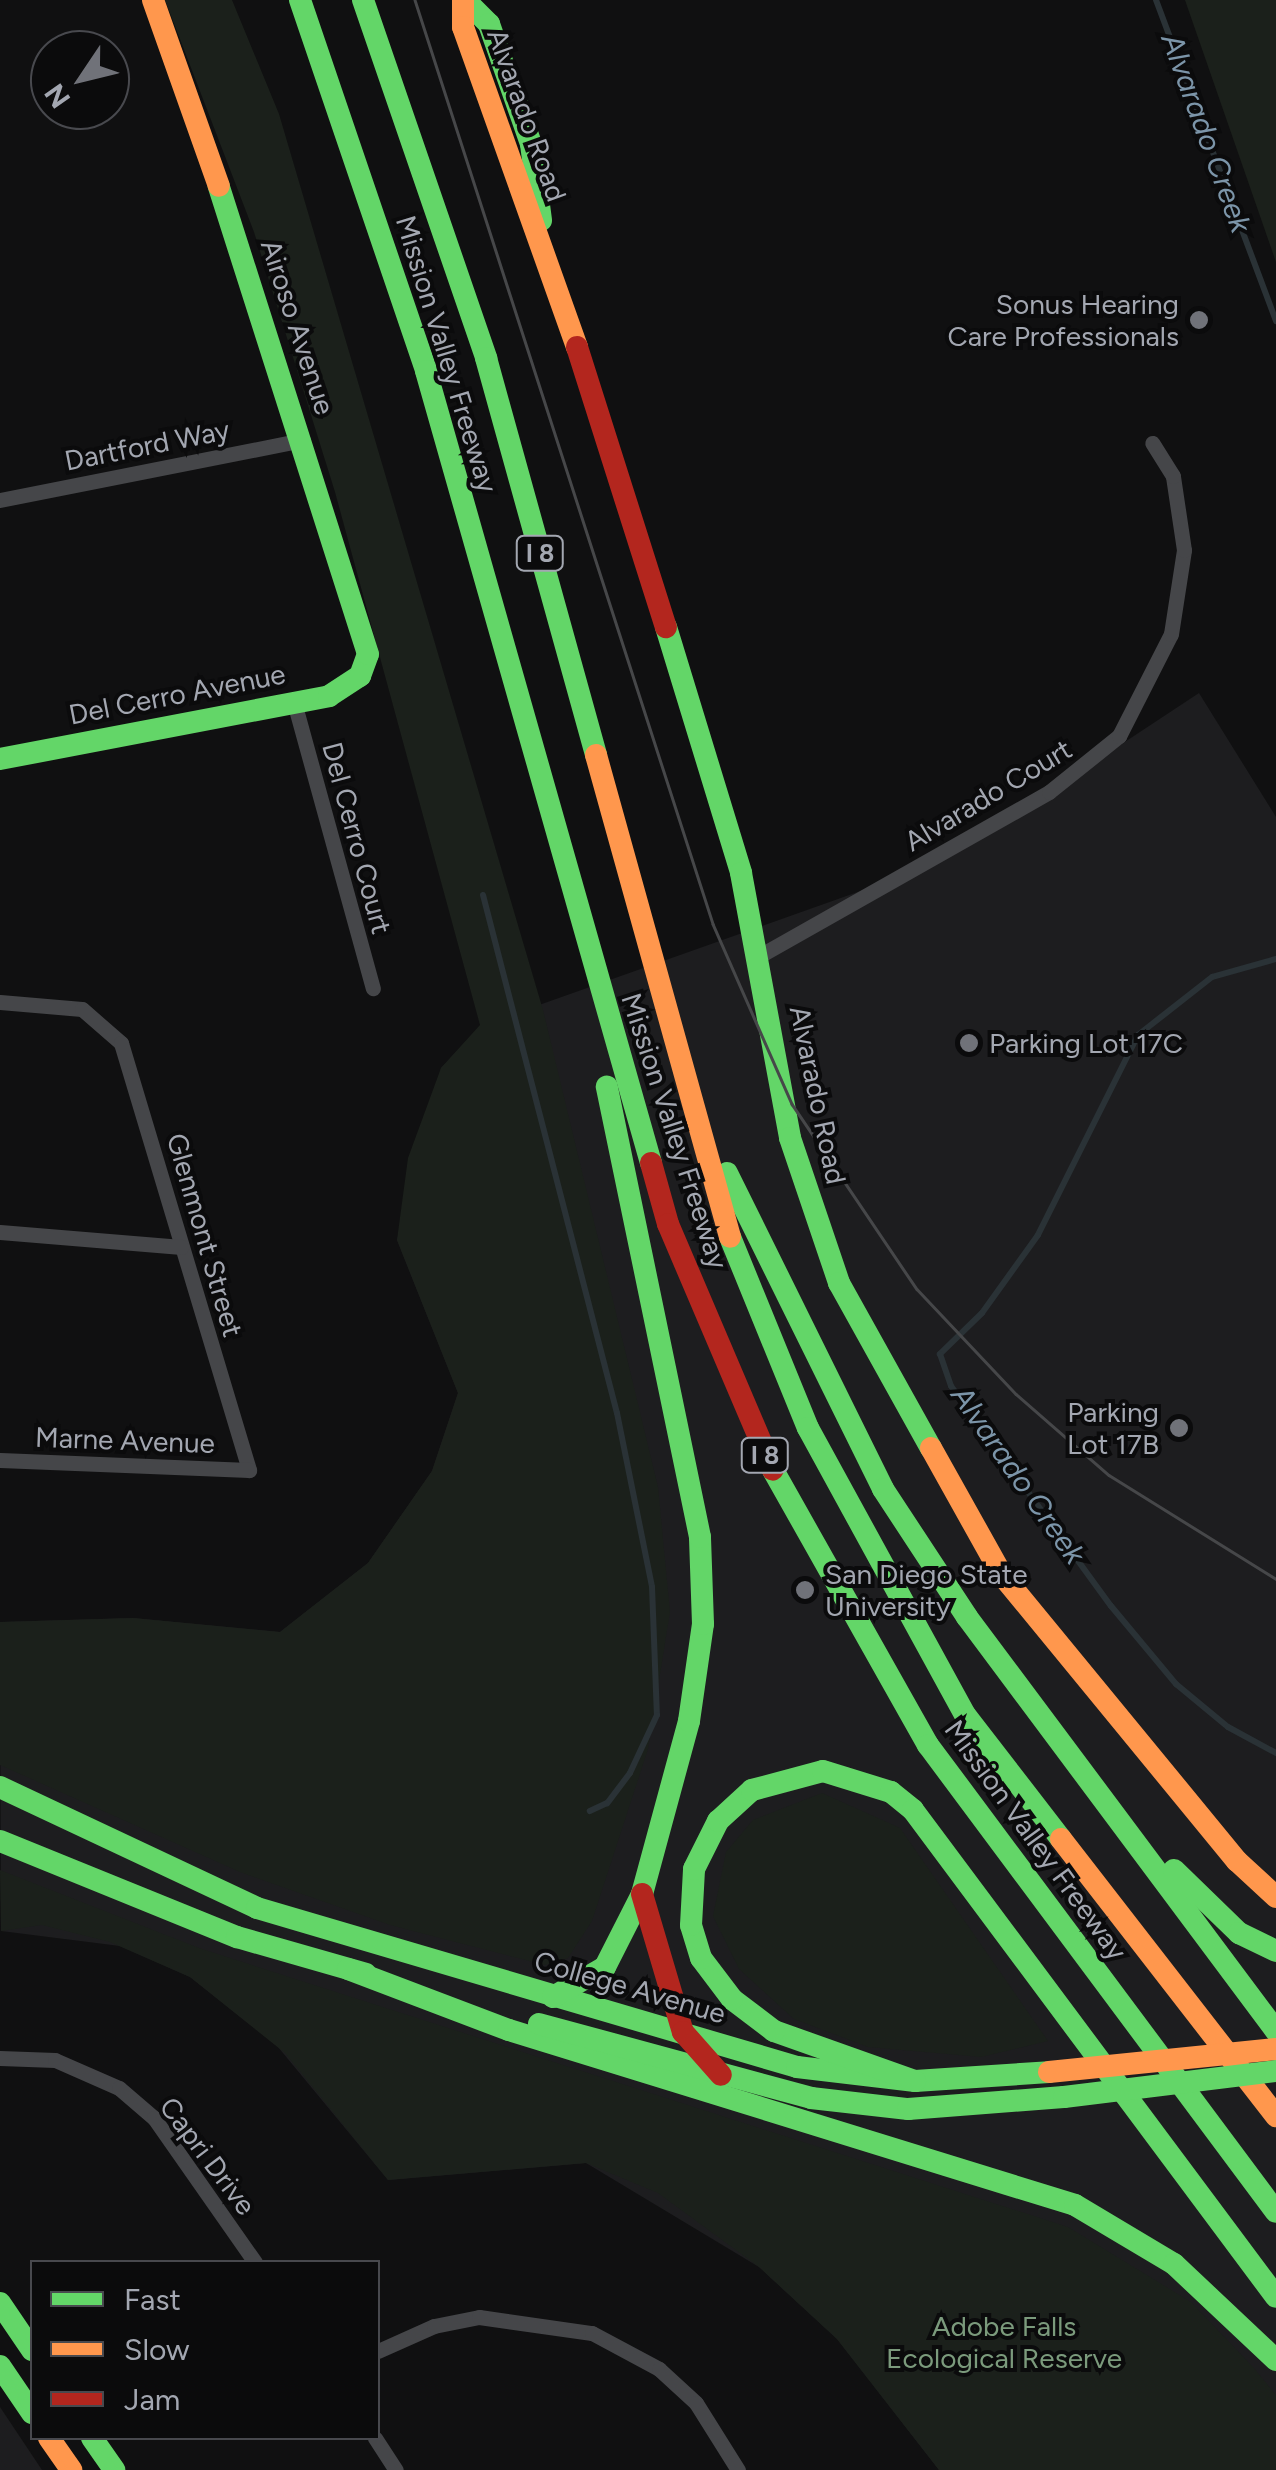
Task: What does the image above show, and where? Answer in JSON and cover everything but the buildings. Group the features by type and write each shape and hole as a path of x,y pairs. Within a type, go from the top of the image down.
{"main road":[{"name":"Airoso Avenue","path":"153,0 304,440 366,639 360,676"},
{"name":"Mission Valley Freeway","path":"300,0 426,372 566,886 668,1224 764,1454 830,1581 998,1845 1276,2212"},
{"name":"Mission Valley Freeway","path":"363,0 486,358 740,1272 808,1428 920,1641 988,1744 1276,2116"},
{"name":"Alvarado Road","path":"464,0 463,27 545,249 761,955 804,1186 839,1283 942,1476 1002,1575 1237,1861 1276,1897"},
{"name":"Del Cerro Avenue","path":"0,759 329,696 360,676"},
{"path":"553,1997 604,1967 642,1894 689,1721 703,1624 700,1537 566,886"},
{"path":"697,1111 882,1489 1062,1747 1276,2031"},
{"path":"1062,1747 1239,1933 1276,1951"},
{"path":"916,2081 774,2031 732,1999 702,1958 691,1925 694,1869 718,1821 752,1790 824,1771 867,1781 913,1810 1276,2297"},
{"name":"College Avenue","path":"0,1787 257,1908 797,2067 916,2081 1276,2049"},
{"path":"0,1840 237,1937 721,2076 811,2098 908,2109 1064,2097 1276,2071"},
{"path":"642,1894 683,2032 721,2076"},
{"path":"348,1969 509,2030 1075,2206 1188,2274 1276,2360"},
{"path":"0,2302 30,2347"},
{"path":"0,2366 30,2411"},
{"path":"50,2440 71,2470"},
{"path":"93,2440 114,2470"}],"street":[{"name":"Dartford Way","path":"0,500 304,440"},
{"name":"Alvarado Court","path":"761,955 1049,792 1119,736 1171,634 1184,550 1173,476 1152,443"},
{"name":"Del Cerro Court","path":"294,702 373,988"},
{"name":"Glenmont Street","path":"0,1002 68,1006 103,1020 129,1060 249,1470"},
{"path":"0,1232 181,1246"},
{"name":"Marne Avenue","path":"0,1460 249,1470"},
{"name":"Capri Drive","path":"0,2058 55,2060 119,2088 154,2118 254,2260"},
{"path":"380,2350 434,2326 479,2318 592,2333 659,2369 696,2403 738,2470"},
{"path":"376,2440 396,2470"}],"shaded area":[{"name":"San Diego State University","path":"1199,693 1276,817 1276,2470 939,2470 837,2339 759,2267 586,2163 388,2180 278,2047 190,1977 120,1946 1,1931 0,1622 133,1618 280,1632 368,1563 432,1471 458,1393 397,1240 441,1068 480,1026 897,878 1049,792"},
{"path":"0,2407 42,2470 0,2470"}],"green space":[{"path":"165,0 232,0 279,114 543,1010 658,1487 670,1612 648,1749 592,1921 568,1958 545,1965 390,1925 240,1872 0,1765 0,1622 133,1618 280,1632 368,1563 432,1471 458,1393 397,1240 408,1158 441,1068 480,1025 335,492 254,232"},
{"path":"1185,0 1276,0 1276,262"},
{"path":"822,1793 900,1828 1048,2041 981,2057 868,2047 794,2019 739,1969 713,1916 726,1852 753,1820"},
{"name":"Adobe Falls Ecological Reserve","path":"0,1870 199,1948 1068,2227 1191,2302 1253,2367 1276,2395 1276,2470 939,2470 837,2339 759,2267 658,2193 586,2163 388,2180 285,2053 190,1977 110,1942 42,1925 1,1931"}],"waterway":[{"name":"Alvarado Creek","path":"1156,0 1276,321"},
{"path":"483,895 617,1413 652,1587 657,1715 630,1773 607,1803 590,1811"},
{"name":"Alvarado Creek","path":"1276,959 1212,977 1138,1035 1038,1235 982,1313 940,1354 951,1386 1111,1606 1176,1684 1228,1727 1276,1753"}],"tram line":[{"path":"415,0 713,924 792,1104 917,1289 1016,1394 1109,1475 1276,1579"}],"traffic: fast":[{"path":"300,0 426,371 651,1163"},
{"path":"363,0 486,358 596,755"},
{"path":"465,0 489,24 531,144 541,220"},
{"path":"0,759 329,696 360,676 368,654 219,186"},
{"path":"666,627 741,873 790,1138 839,1283 931,1448"},
{"path":"553,1997 605,1967 642,1894 689,1721 703,1624 700,1537 607,1086"},
{"path":"727,1173 883,1489 967,1617 1276,2031"},
{"path":"730,1237 808,1428 966,1716 1061,1839"},
{"path":"773,1470 928,1745 1276,2212"},
{"path":"915,2081 774,2031 732,1999 701,1958 691,1925 694,1869 718,1821 752,1790 823,1771 891,1792 913,1810 1276,2297"},
{"path":"0,1787 257,1908 797,2067 915,2081 1049,2072"},
{"path":"0,1841 237,1937 366,1974"},
{"path":"1174,1870 1239,1933 1276,1951"},
{"path":"348,1969 509,2030 1075,2205 1174,2264 1276,2360"},
{"path":"539,2024 811,2098 908,2109 1064,2097"},
{"path":"1064,2097 1276,2071"},
{"path":"0,2303 30,2347"},
{"path":"0,2366 30,2410"},
{"path":"93,2440 114,2470"}],"traffic: slow":[{"path":"153,0 219,186"},
{"path":"463,0 463,27 577,347"},
{"path":"596,755 730,1237"},
{"path":"931,1448 1002,1575 1237,1861 1276,1897"},
{"path":"1061,1839 1276,2116"},
{"path":"1049,2072 1276,2049"},
{"path":"50,2440 71,2470"}],"traffic: jam":[{"path":"577,347 666,627"},
{"path":"651,1163 668,1224 773,1470"},
{"path":"642,1894 683,2032 721,2075"}],"place":[{"name":"Sonus Hearing Care Professionals","path":"1199,320"},
{"name":"Parking Lot 17C","path":"969,1043"},
{"name":"Parking Lot 17B","path":"1179,1428"},
{"name":"San Diego State University","path":"805,1590"}]}
